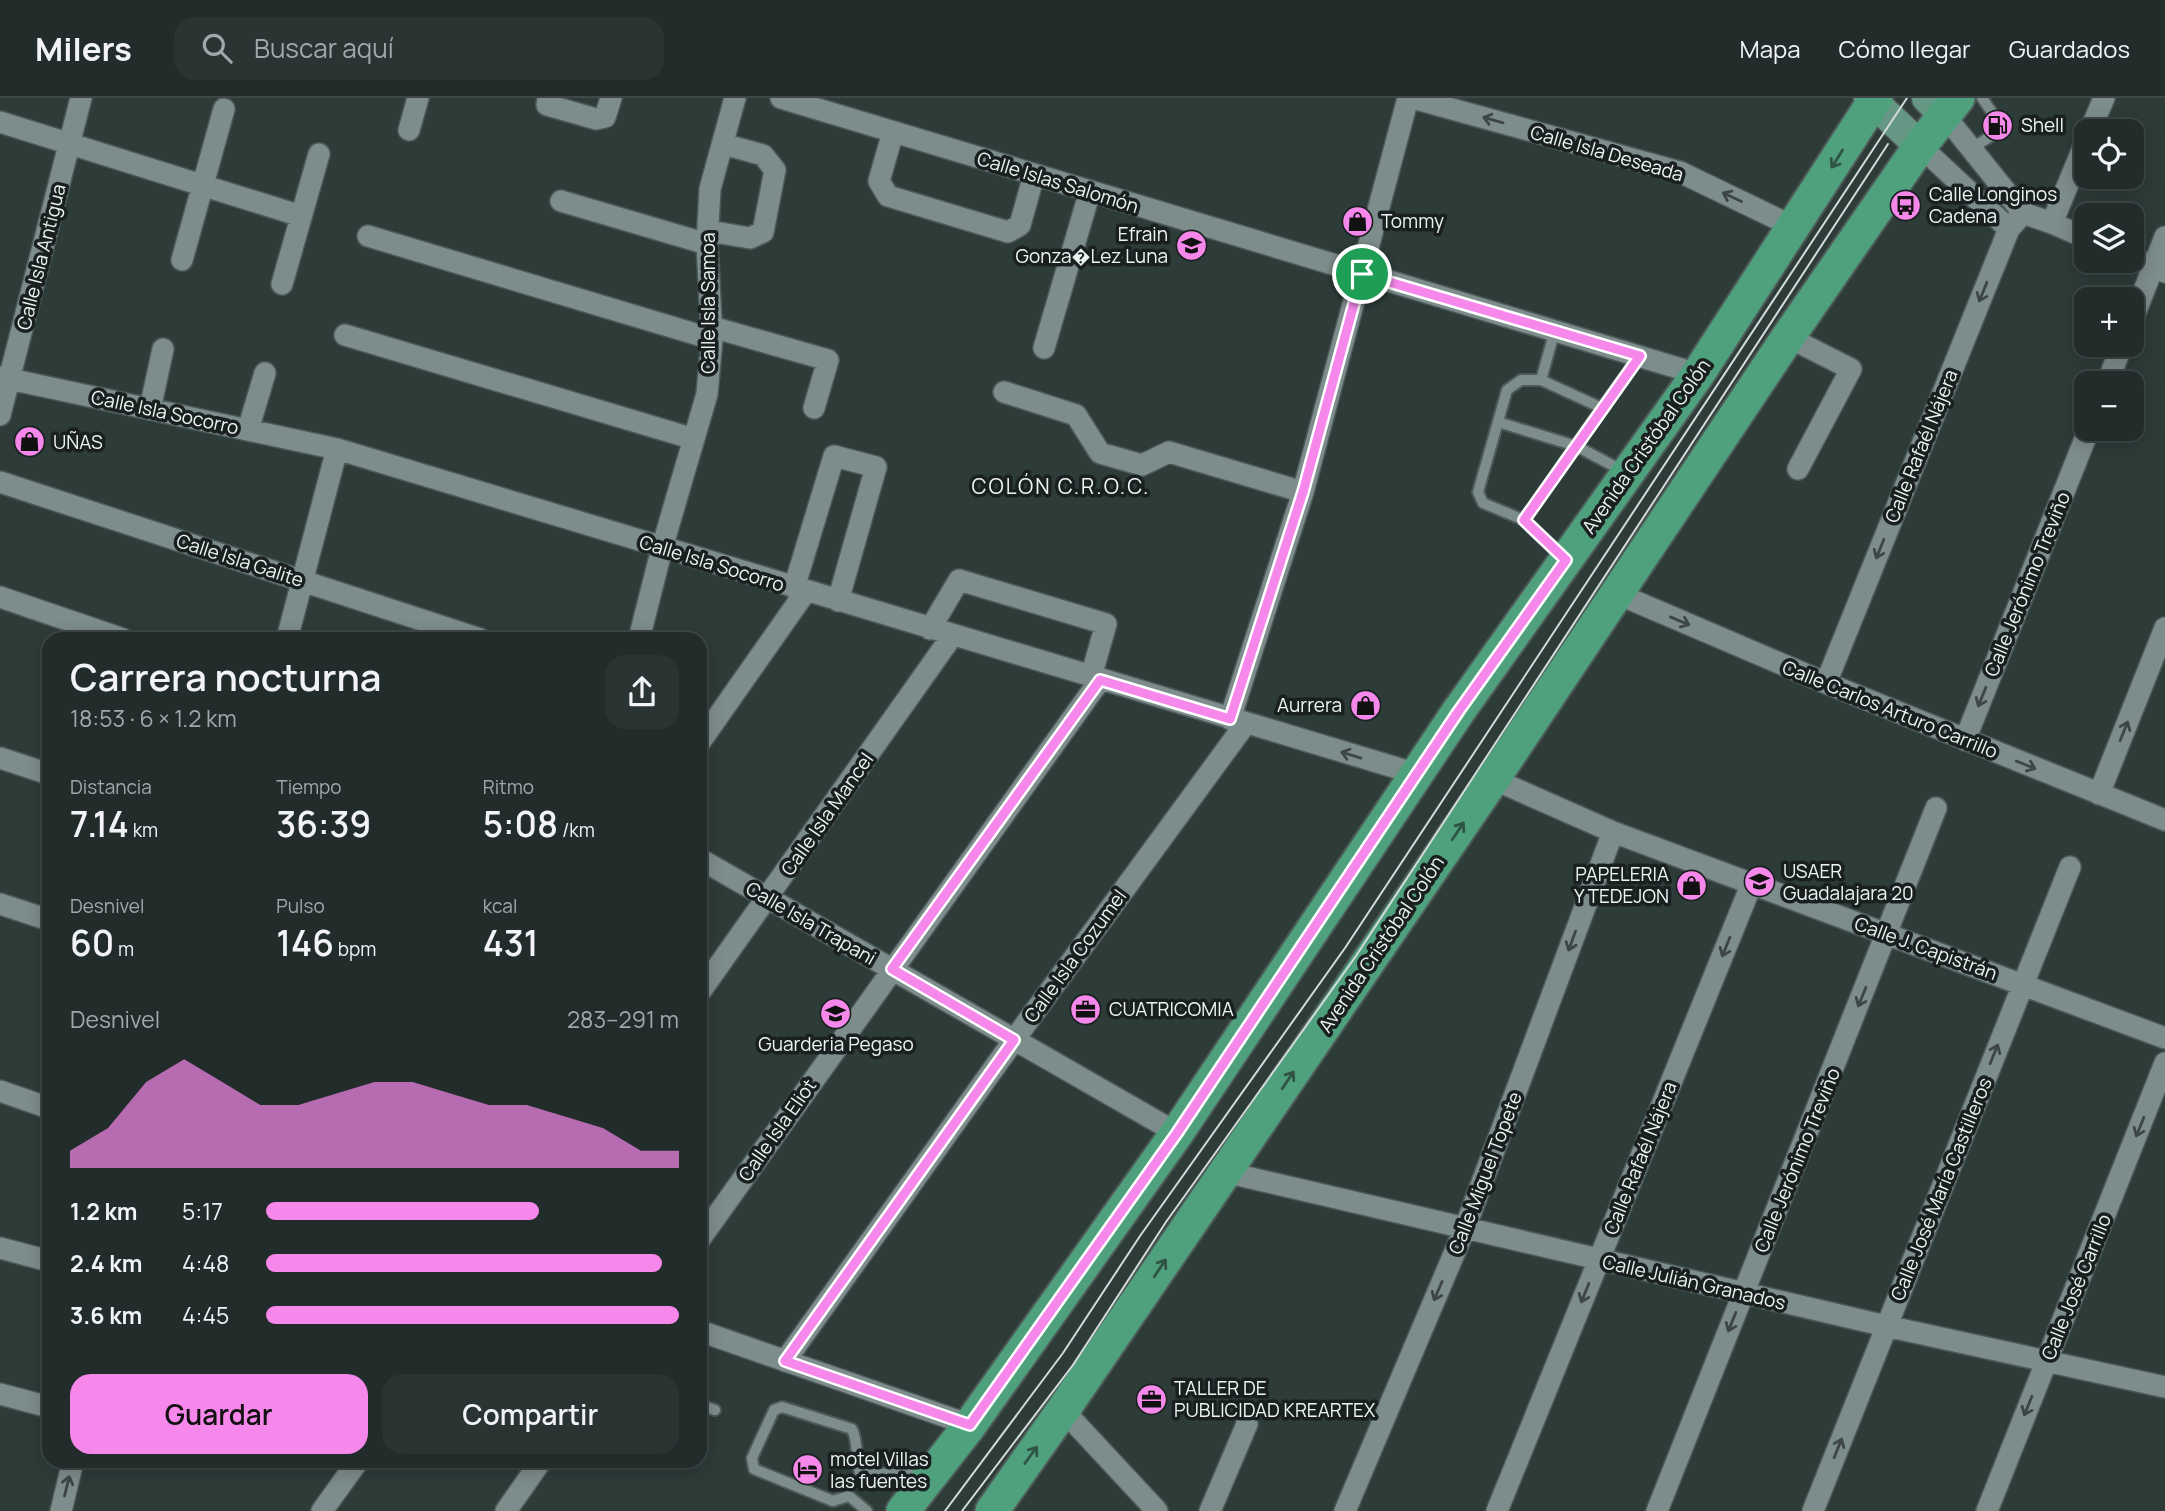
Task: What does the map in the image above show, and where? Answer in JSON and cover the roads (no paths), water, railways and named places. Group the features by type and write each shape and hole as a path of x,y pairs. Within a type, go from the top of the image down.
{"main road":[{"name":"Avenida Cristóbal Colón","path":"903,1511 970,1425 1177,1133 1417,774 1698,374 1873,99"},
{"name":"Avenida Cristóbal Colón","path":"993,1509 1493,779 1788,337 1920,146 1943,104"}],"street":[{"name":"Calle Isla Antigua","path":"0,415 5,378 81,98"},
{"path":"409,130 418,98"},
{"path":"548,98 547,105 597,119 605,117 611,98"},
{"name":"Calle Isla Samoa","path":"641,632 707,394 712,333 708,238 710,189 735,98"},
{"name":"Calle Islas Salomón","path":"781,98 1698,374"},
{"name":"Calle Isla Deseada","path":"1410,98 1680,172 1794,227"},
{"name":"Calle Isla Cozumel","path":"785,1361 1238,721 1410,98"},
{"path":"2095,119 2104,98"},
{"path":"1873,99 1920,146 2016,221 2052,223 2074,233"},
{"path":"1943,104 2016,221"},
{"path":"182,260 225,109"},
{"path":"0,122 301,216"},
{"path":"893,132 879,181 888,196 1008,232 1020,225 1034,175"},
{"path":"561,201 708,238 750,238 762,232 775,170 763,155 723,144"},
{"path":"282,284 319,154"},
{"path":"2052,223 2074,170"},
{"path":"1044,348 1090,191"},
{"name":"Calle Rafaél Nájera","path":"1826,683 2016,221"},
{"path":"368,236 712,333 828,360 814,408"},
{"path":"2144,298 2159,270 2165,237"},
{"path":"345,335 694,439"},
{"path":"1788,337 1851,369 1798,469"},
{"path":"150,409 163,349"},
{"path":"248,430 265,373"},
{"name":"Calle Isla Socorro","path":"5,378 337,449 1417,774"},
{"path":"1004,392 1076,415 1100,453 1142,465 1169,452 1303,492"},
{"name":"Calle Jerónimo Treviño","path":"1965,740 2084,441"},
{"path":"289,632 337,449"},
{"path":"707,731 800,589 834,456 876,467 838,601"},
{"name":"Calle Isla Galite","path":"0,482 459,632"},
{"name":"Calle Isla Eliot","path":"707,1229 1095,679 1106,624 959,580 930,629"},
{"name":"Calle Carlos Arturo Carrillo","path":"1618,594 1826,683 2165,820"},
{"path":"0,597 102,632"},
{"path":"2099,794 2165,628"},
{"name":"Calle Isla Mancel","path":"707,982 952,636"},
{"path":"0,758 42,772"},
{"name":"Calle J. Capistrán","path":"1493,779 1613,832 2165,1038"},
{"name":"Calle Jerónimo Treviño","path":"1657,1511 1936,808"},
{"name":"Calle Miguel Topete","path":"1345,1511 1465,1228 1613,832"},
{"name":"Calle Isla Trapani","path":"707,863 1177,1133"},
{"name":"Calle José María Castilleros","path":"1812,1511 2070,867"},
{"name":"Calle Rafaél Nájera","path":"1497,1511 1752,883"},
{"path":"0,904 42,918"},
{"name":"Calle José Carrillo","path":"1987,1511 2165,1063"},
{"path":"0,1091 42,1106"},
{"name":"Calle Julián Granados","path":"1225,1172 1886,1326 2165,1387"},
{"path":"0,1248 42,1259"},
{"path":"707,1333 970,1425"},
{"path":"0,1394 42,1405"},
{"path":"1063,1410 1157,1511"},
{"path":"1210,1511 1247,1423"},
{"path":"61,1511 71,1468"},
{"path":"322,1511 353,1468"},
{"path":"506,1511 536,1468"}],"lane":[{"path":"1971,149 2003,128 1982,98"},
{"path":"1541,380 1555,330"},
{"path":"1524,520 1640,356"},
{"path":"1566,560 1524,520 1483,503 1478,492 1507,390 1521,380 1541,380 1602,408"},
{"path":"1498,422 1576,446 1627,473"},
{"path":"707,1407 715,1410"},
{"path":"867,1511 849,1496 833,1501 754,1469 752,1458 774,1410 782,1407 852,1429 857,1441 860,1474 930,1476"}],"tram line":[{"path":"945,1511 1063,1353 1140,1236 1345,948 1907,98"},
{"path":"962,1511 1073,1365 1166,1222 1356,956 1888,144"}],"place":[{"name":"Shell","path":"1998,125"},
{"name":"Calle Longinos Cadena","path":"1906,205"},
{"name":"Tommy","path":"1358,221"},
{"name":"Efrain Gonza�Lez Luna","path":"1191,245"},
{"name":"UÑAS","path":"30,442"},
{"name":"Aurrera","path":"1365,705"},
{"name":"USAER Guadalajara 20","path":"1760,882"},
{"name":"PAPELERIA Y TEDEJON","path":"1692,885"},
{"name":"CUATRICOMIA","path":"1086,1009"},
{"name":"Guarderia Pegaso","path":"836,1013"},
{"name":"TALLER DE PUBLICIDAD KREARTEX","path":"1151,1399"},
{"name":"motel Villas las fuentes","path":"807,1470"}],"district":[{"name":"COLÓN C.R.O.C.","path":"1061,486"}]}
